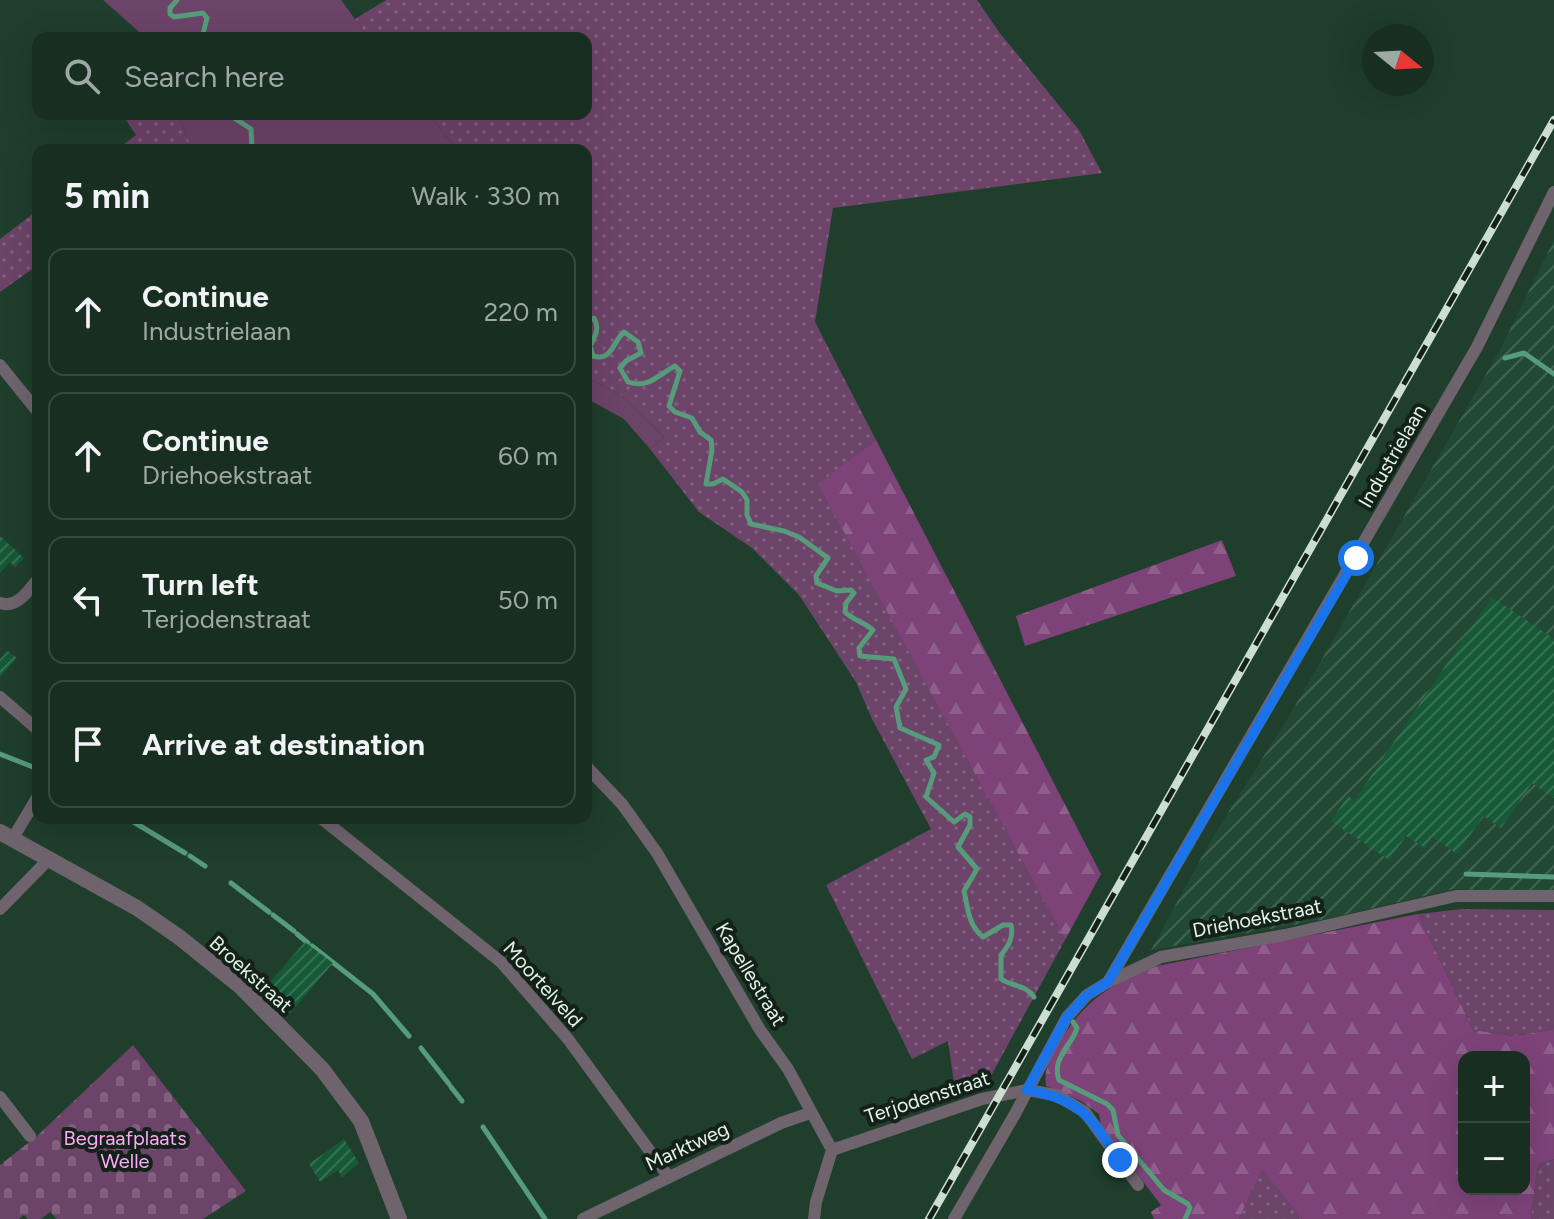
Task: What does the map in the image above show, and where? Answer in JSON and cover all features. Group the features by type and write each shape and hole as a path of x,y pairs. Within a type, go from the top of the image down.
{"street":[{"name":"Industrielaan","path":"1108,982 1477,347 1554,192"},
{"path":"0,365 32,405"},
{"path":"0,603 8,605 17,602 32,586"},
{"path":"0,697 32,725"},
{"name":"Kapellestraat","path":"592,772 622,804 657,853 760,1030 788,1069 832,1150"},
{"path":"6,835 32,803"},
{"name":"Moortelveld","path":"328,824 501,962 568,1039 668,1176"},
{"name":"Broekstraat","path":"6,835 137,908 240,986 312,1059 361,1121 399,1219"},
{"path":"0,909 49,859"},
{"name":"Driehoekstraat","path":"954,1219 1067,1017 1087,995 1108,982 1161,957 1285,935 1456,896 1554,896"},
{"name":"Terjodenstraat","path":"832,1150 982,1099 1027,1090 1056,1095 1085,1112 1138,1185"},
{"path":"0,1097 30,1136"},
{"name":"Marktweg","path":"583,1219 781,1123 810,1113"},
{"path":"814,1219 832,1150"}],"shaded area":[{"path":"1554,240 1554,893 1454,889 1326,919 1151,950 1211,840 1291,713 1500,350"}],"green space":[{"path":"103,0 341,0 365,32 139,32"},
{"path":"386,0 977,0 999,32 1079,130 1102,173 833,208 815,322 876,440 819,484 1065,940 986,1085 956,1097 948,1041 912,1059 826,885 931,829 872,719 856,682 799,595 752,548 699,512 650,449 664,437 622,396 592,380 592,144 454,144 434,120 592,120 592,32 365,32 355,19"},
{"path":"126,120 180,120 190,144 124,144 136,135"},
{"path":"180,120 434,120 454,144 190,144"},
{"path":"32,215 32,269 0,292 0,239"},
{"path":"592,380 622,396 664,437 650,449 624,419 592,401"},
{"path":"876,440 1101,874 1065,940 818,484"},
{"path":"1222,540 1236,576 1025,646 1016,616"},
{"path":"1462,909 1554,910 1554,1029 1515,1036 1473,1030 1418,914"},
{"path":"1418,914 1473,1030 1515,1036 1554,1029 1554,1159 1538,1164 1531,1219 1302,1219 1262,1169 1239,1219 1154,1219 1151,1212 1161,1205 1101,1126 1099,1114 1081,1101 1046,1086 1049,1064 1074,1020 1097,998 1124,980 1157,966"},
{"name":"Begraafplaats Welle","path":"133,1045 246,1191 203,1219 57,1219 50,1212 41,1219 28,1219 24,1215 19,1219 0,1219 0,1165 37,1136"},
{"path":"1554,1159 1554,1219 1531,1219 1538,1164"},
{"path":"1262,1168 1302,1219 1239,1219"}],"building":[{"path":"0,536 24,558 15,568 10,562 0,573"},
{"path":"1492,597 1554,639 1554,798 1532,783 1501,828 1483,816 1457,854 1432,837 1425,848 1406,836 1389,860 1331,821 1348,796 1354,801"},
{"path":"8,651 17,658 0,677 0,659"},
{"path":"305,942 333,963 290,1014 263,990"},
{"path":"344,1139 359,1163 342,1178 338,1170 320,1182 309,1164"}],"waterway":[{"path":"177,0 170,8 170,14 174,17 203,13 207,18 204,32"},
{"path":"237,120 251,129 252,144"},
{"path":"592,319 597,325 592,342"},
{"path":"592,353 593,356 604,356 624,332 638,342 641,353 620,368 628,382 641,384 653,380 675,366 680,371 669,406 675,412 692,418 700,432 711,440 706,484 723,479 742,492 747,500 747,515 751,524 799,537 828,558 816,576 817,583 837,591 851,590 854,593 846,603 845,612 873,630 859,648 860,656 894,659 906,689 896,707 900,728 939,745 934,757 926,760 934,773 926,797 954,822 965,814 970,817 970,825 958,847 977,869 964,891 971,922 983,937 1003,925 1011,925 1010,941 1001,955 1001,979 1027,990 1034,997"},
{"path":"1505,358 1524,353 1554,374"},
{"path":"0,754 32,767"},
{"path":"137,824 185,853"},
{"path":"190,856 205,866"},
{"path":"1466,874 1554,877"},
{"path":"231,883 269,912"},
{"path":"273,915 294,931"},
{"path":"297,934 308,943"},
{"path":"312,946 373,994 409,1036"},
{"path":"1073,1022 1077,1028 1060,1059 1059,1080 1113,1110 1118,1135 1164,1190 1188,1204 1190,1208 1185,1219"},
{"path":"421,1048 449,1084"},
{"path":"451,1087 462,1101"},
{"path":"483,1127 545,1219"}],"railway":[{"path":"929,1219 1554,120"}],"route":[{"path":"1120,1160 1085,1112 1056,1095 1027,1090 1067,1017 1087,995 1108,982 1356,558"}]}
